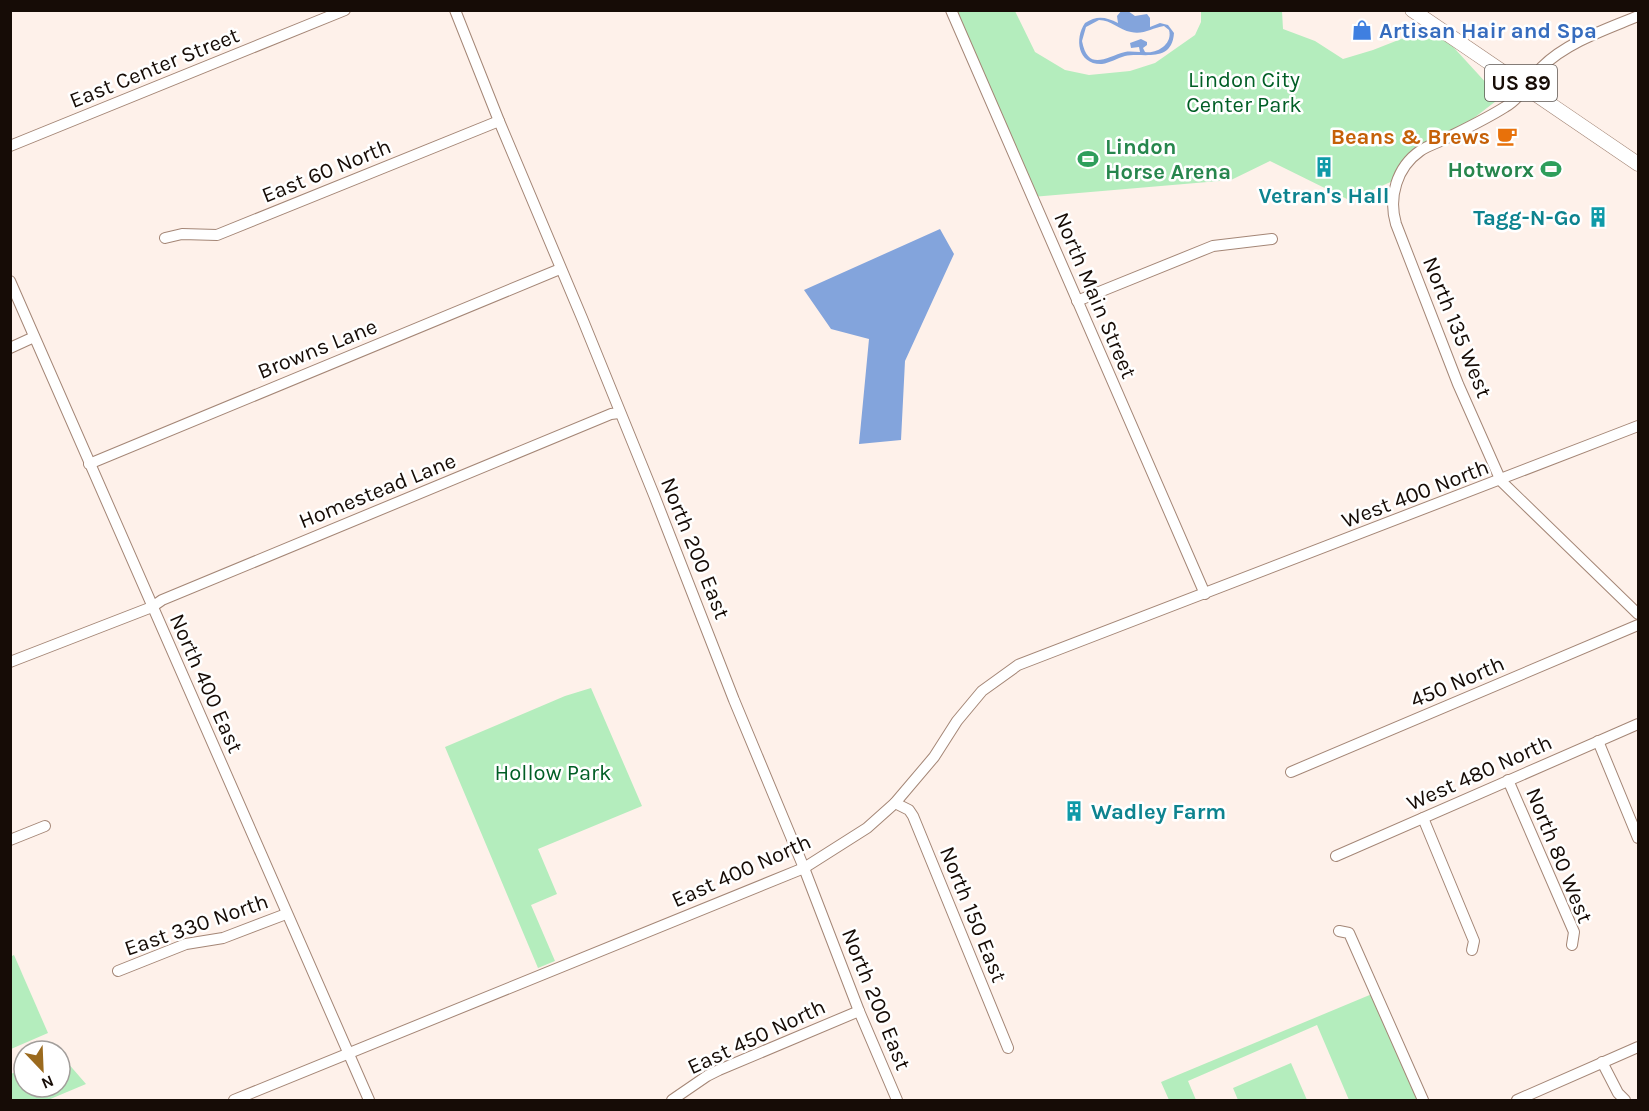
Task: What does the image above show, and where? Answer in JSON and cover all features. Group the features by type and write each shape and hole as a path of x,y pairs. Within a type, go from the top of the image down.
{"main road":[{"name":"US 89","path":"1412,10 1638,164"}],"street":[{"name":"East Center Street","path":"10,146 345,10"},
{"name":"North 200 East","path":"455,10 702,614 734,700 897,1101"},
{"name":"North Main Street","path":"951,10 1205,594"},
{"path":"1526,87 1541,68 1562,52 1590,36 1638,16"},
{"name":"North 135 West","path":"1501,481 1458,384 1396,224 1392,205 1396,184 1406,166 1420,151 1508,106 1526,87"},
{"name":"East 60 North","path":"165,238 182,234 217,235 499,121"},
{"path":"1077,301 1213,246 1272,238"},
{"name":"Browns Lane","path":"89,464 561,269"},
{"name":"North 400 East","path":"10,281 369,1101"},
{"path":"10,348 34,337"},
{"name":"Homestead Lane","path":"10,662 152,607 162,600 611,414 619,413"},
{"name":"West 400 North","path":"1205,594 1638,426"},
{"path":"1501,481 1638,614"},
{"name":"East 400 North","path":"234,1101 804,868 867,828 895,803 934,757 957,721 982,691 1018,666 1205,594"},
{"name":"450 North","path":"1291,772 1638,625"},
{"name":"West 480 North","path":"1336,856 1638,724"},
{"path":"1598,741 1638,838"},
{"name":"North 80 West","path":"1508,780 1574,932 1572,945"},
{"name":"North 150 East","path":"895,803 909,810 913,816 1008,1048"},
{"path":"1423,818 1474,941 1472,950"},
{"path":"10,840 45,826"},
{"name":"East 330 North","path":"118,970 186,944 223,938 286,914"},
{"path":"1339,931 1349,933 1423,1101"},
{"name":"East 450 North","path":"672,1101 719,1070 859,1011"},
{"path":"1517,1101 1638,1047"},
{"path":"1602,1062 1618,1093 1625,1101"}],"green space":[{"name":"Lindon City Center Park","path":"951,11 1015,11 1035,52 1065,70 1089,75 1130,71 1155,63 1195,35 1201,22 1201,11 1282,11 1283,29 1315,41 1343,59 1434,26 1500,98 1470,121 1416,148 1393,181 1349,200 1270,161 1231,180 1032,197"},
{"name":"Hollow Park","path":"591,688 642,806 538,849 557,894 531,905 555,961 538,968 445,747 565,696"},
{"path":"14,955 48,1033 34,1039 12,1039 11,1049 10,957"},
{"path":"1372,994 1419,1100 1349,1100 1317,1025 1188,1081 1196,1100 1169,1100 1161,1082"},
{"path":"1291,1063 1307,1100 1238,1100 1233,1088"},
{"path":"72,1068 86,1084 72,1090"},
{"path":"11,1074 12,1099 50,1099 11,1100"}],"water":[{"path":"1122,10 1135,16 1147,14 1150,18 1150,27 1160,23 1168,25 1174,33 1172,43 1168,49 1155,55 1125,56 1102,64 1088,60 1083,56 1079,43 1085,23 1102,18 1118,23 1117,16","holes":["1103,20 1135,33 1164,26 1169,30 1169,40 1159,50 1145,52 1143,48 1147,42 1141,39 1130,43 1131,48 1139,47 1140,52 1125,52 1105,59 1093,59 1085,51 1082,41 1086,27"]},
{"path":"940,229 954,254 905,361 901,440 859,444 869,339 831,329 804,290"}],"place":[{"name":"Artisan Hair and Spa","path":"1362,30"},
{"name":"Beans & Brews","path":"1507,136"},
{"name":"Lindon Horse Arena","path":"1088,159"},
{"name":"Vetran's Hall","path":"1324,167"},
{"name":"Hotworx","path":"1551,169"},
{"name":"Tagg-N-Go","path":"1598,217"},
{"name":"Wadley Farm","path":"1074,811"}]}
